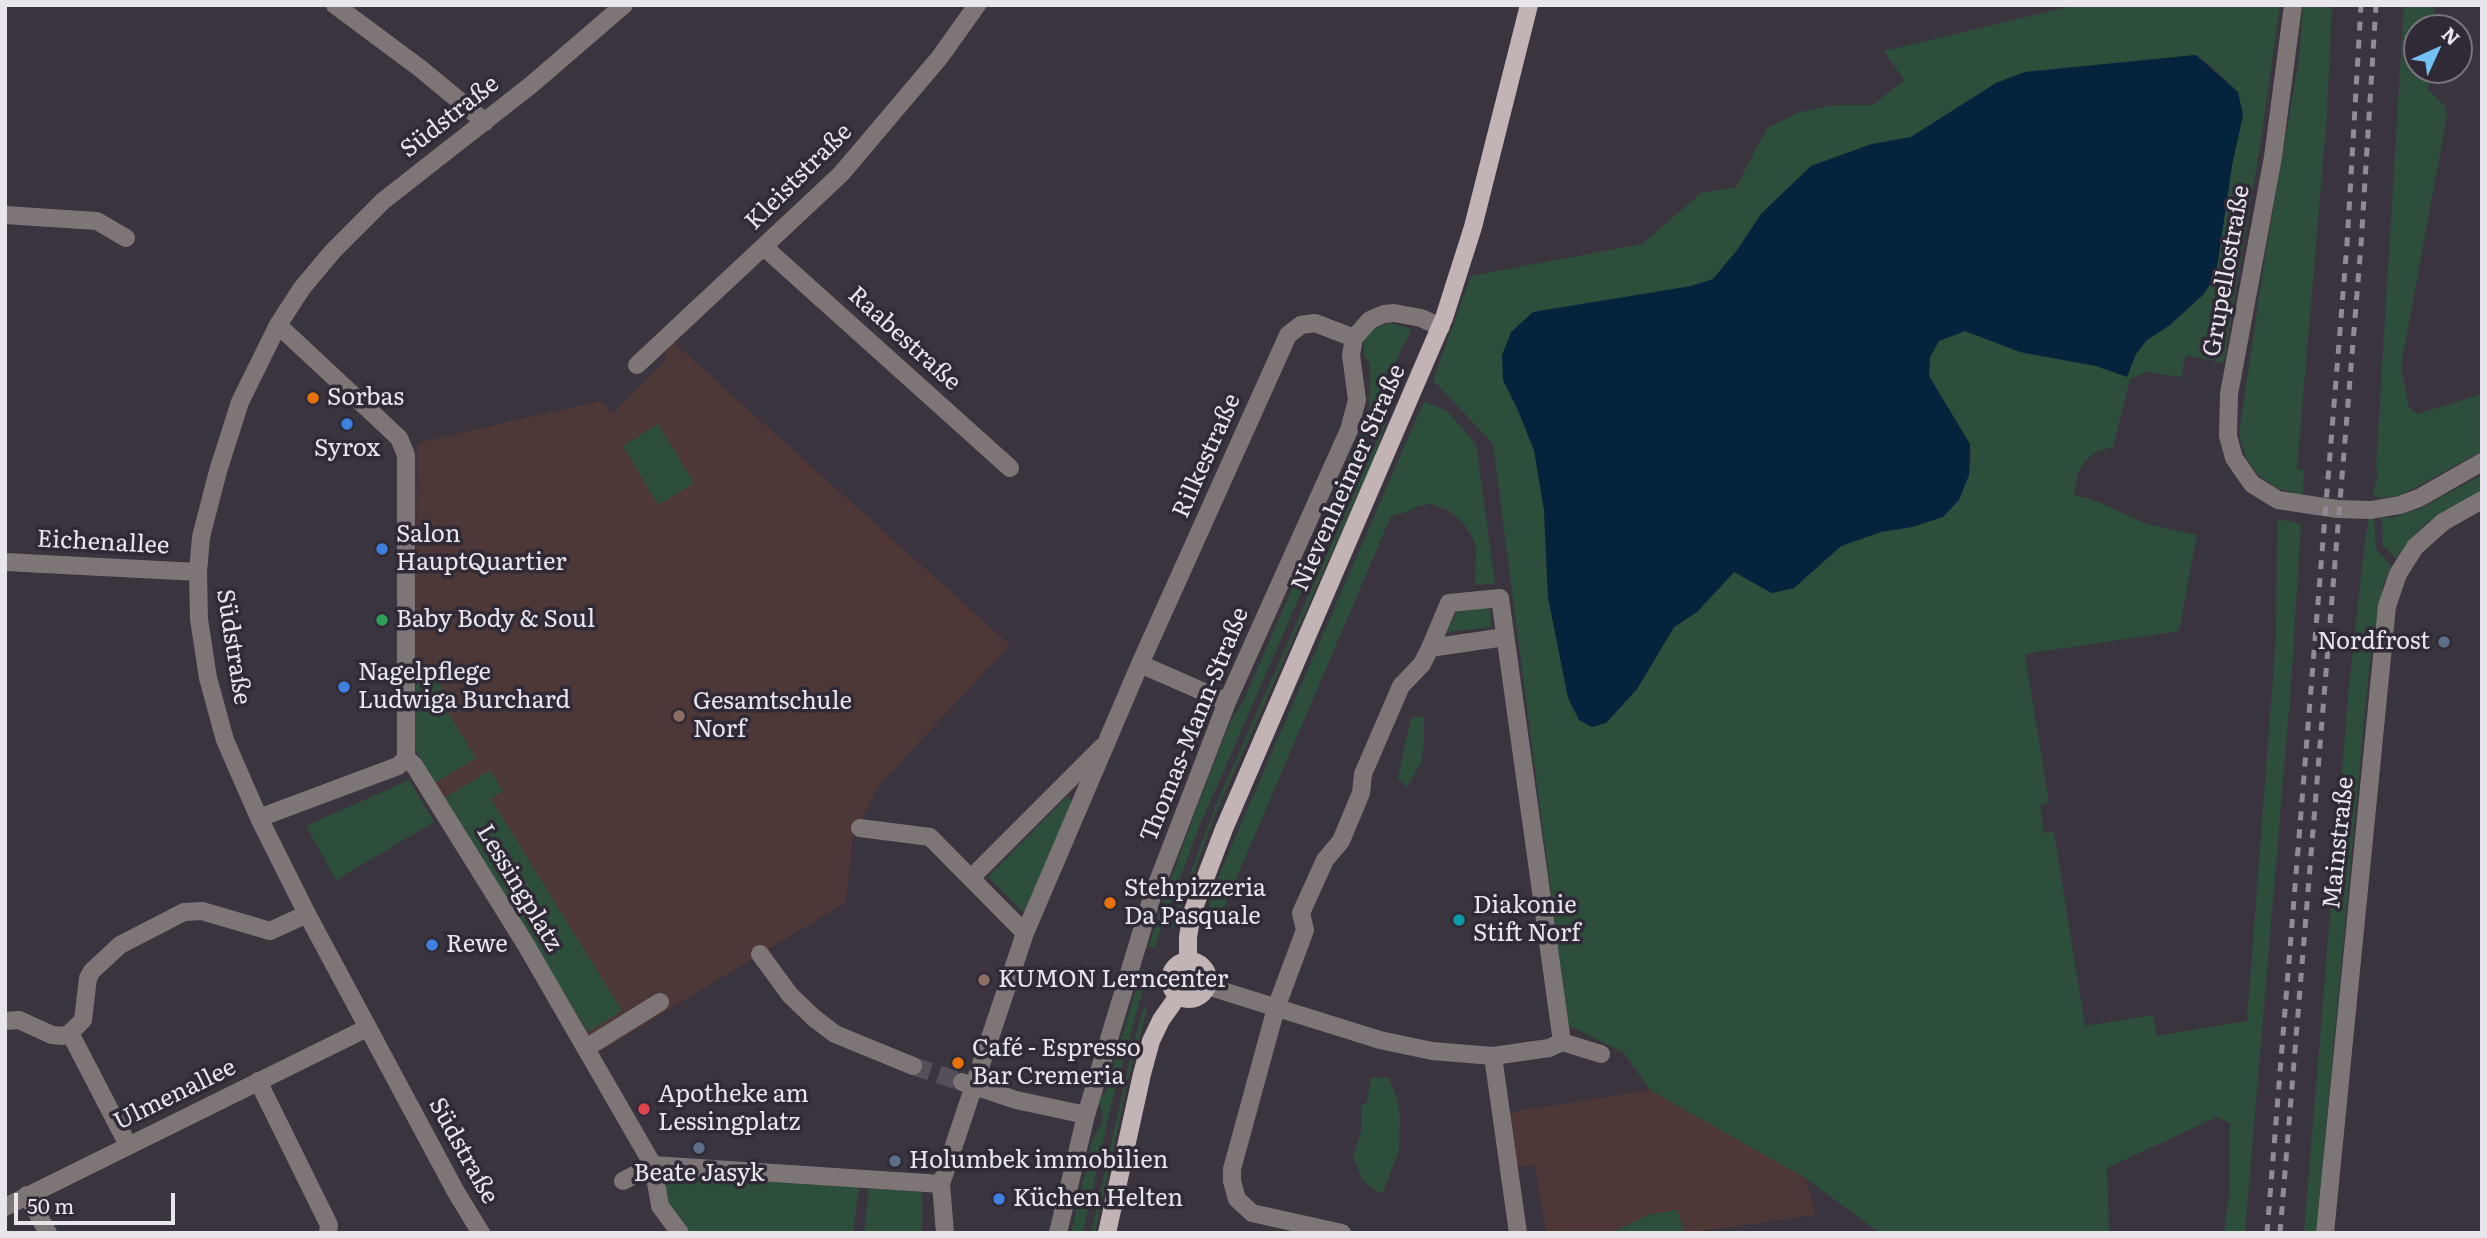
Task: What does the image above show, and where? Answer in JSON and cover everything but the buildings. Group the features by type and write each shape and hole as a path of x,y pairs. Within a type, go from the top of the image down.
{"main road":[{"name":"Nievenheimer Straße","path":"1188,961 1192,913 1224,829 1441,327 1474,227 1529,5"},
{"path":"1181,962 1197,963 1204,968 1208,977 1207,986 1203,994 1187,999 1172,990 1170,974 1181,962"},
{"path":"1107,1233 1148,1052 1161,1020 1178,996"}],"street":[{"path":"335,5 421,69 485,122"},
{"name":"Südstraße","path":"481,1233 462,1203 307,914 259,818 225,740 208,678 200,619 198,572 201,537 237,409 278,325 302,288 383,201 485,122 624,5"},
{"name":"Kleiststraße","path":"637,365 841,174 940,57 977,5"},
{"name":"Grupellostraße","path":"2292,5 2273,157 2227,418 2228,436 2234,458 2246,478 2259,491 2269,495 2302,505 2371,510 2400,505 2419,498 2482,462"},
{"path":"5,215 97,221 125,238"},
{"name":"Raabestraße","path":"764,247 1010,468"},
{"path":"1354,338 1370,320 1384,314 1421,318 1441,327"},
{"name":"Rilkestraße","path":"968,1084 999,1011 1025,933 1128,691 1285,341 1295,328 1315,323 1354,338"},
{"path":"259,818 398,766 406,758 406,454 399,438 278,325"},
{"name":"Thomas-Mann-Straße","path":"1058,1233 1086,1115 1153,897 1227,702 1349,430 1357,400 1351,355 1354,338"},
{"name":"Mainstraße","path":"2326,1233 2387,606 2398,574 2415,547 2443,522 2482,500"},
{"name":"Eichenallee","path":"5,562 198,572"},
{"path":"1342,1233 1252,1213 1241,1204 1233,1189 1232,1170 1276,1008 1305,930 1301,913 1325,860 1341,841 1361,793 1363,775 1401,686 1422,664 1449,603 1500,598 1562,1042"},
{"path":"1430,648 1505,637"},
{"path":"1143,656 1227,702"},
{"name":"Rilkestraße","path":"971,878 1108,741"},
{"name":"Lessingplatz","path":"406,758 422,776 586,1048 653,1165 660,1206 680,1233"},
{"path":"860,828 930,837 1025,933"},
{"path":"5,1021 19,1020 52,1035 63,1036 69,1033 83,1020 88,978 104,958 120,945 184,912 202,911 270,931 307,914"},
{"path":"760,954 790,995 835,1034 913,1066"},
{"path":"1207,986 1393,1043 1432,1051 1493,1056 1549,1048 1562,1042 1601,1054"},
{"path":"586,1048 660,1002"},
{"name":"Ulmenallee","path":"5,1207 367,1028"},
{"path":"69,1033 128,1145"},
{"path":"1493,1056 1518,1233"},
{"path":"258,1081 329,1226 328,1233"},
{"path":"945,1233 941,1184 963,1119 968,1084 1016,1100 1086,1115"},
{"path":"623,1181 653,1165 941,1184"},
{"path":"27,1195 48,1233"}],"shaded area":[{"name":"Gesamtschule Norf","path":"673,342 1010,645 880,784 853,835 846,902 599,1052 435,783 415,673 417,443 600,401 613,413 664,362 667,346"},
{"path":"1650,1090 1805,1178 1816,1215 1685,1233 1676,1210 1647,1215 1611,1233 1546,1233 1535,1165 1513,1167 1506,1113"}],"green space":[{"path":"2076,5 2280,5 2224,363 2186,355 2181,377 2147,372 2130,379 2113,447 2096,452 2085,461 2078,473 2074,496 2089,498 2147,524 2197,535 2179,631 2025,654 2049,802 2040,805 2044,833 2054,832 2085,1026 2153,1015 2157,1036 2247,1021 2276,636 2277,519 2301,524 2291,686 2245,1233 2224,1233 2229,1194 2230,1123 2217,1117 2107,1168 2109,1233 1880,1233 1805,1178 1650,1090 1624,1053 1568,1025 1493,444 1433,380 1471,276 1642,244 1701,193 1736,187 1767,128 1800,112 1834,105 1873,105 1904,80 1884,51","holes":["2196,55 2238,92 2243,115 2232,165 2216,274 2170,325 2147,340 2136,354 2127,376 2096,366 2020,352 1965,331 1939,341 1930,357 1929,376 1970,444 1971,460 1969,475 1943,517 1912,527 1881,532 1841,546 1794,588 1772,593 1734,572 1697,612 1674,627 1637,689 1606,723 1579,720 1568,698 1548,597 1544,510 1534,450 1503,380 1691,286 1713,279 1738,249 1761,214 1811,166 1872,144 1911,137 1996,83 2025,72"]},
{"path":"2303,5 2332,5 2327,115 2297,469 2304,470 2303,496 2277,488 2256,473 2246,458 2239,433 2266,250 2299,59"},
{"path":"2404,5 2434,5 2434,14 2403,14"},
{"path":"2403,22 2403,84 2429,84 2428,90 2445,106 2447,116 2401,367 2409,407 2417,414 2482,394 2482,451 2399,496 2380,498 2373,495 2378,472 2376,467"},
{"path":"1390,323 1412,329 1383,386 1377,419 1199,827 1154,948 1149,946 1163,901 1231,720 1242,704 1369,412 1370,364 1364,355 1364,338 1370,330"},
{"path":"1392,386 1397,388 1376,454 1214,817 1174,928 1170,927 1216,805 1379,436"},
{"path":"1424,401 1448,412 1476,444 1495,583 1475,585 1476,549 1473,539 1464,524 1451,512 1431,504 1391,516 1214,931 1205,929 1212,891"},
{"path":"658,424 694,483 658,505 623,446"},
{"path":"2482,475 2482,490 2428,521 2396,559 2383,545 2382,517 2393,518 2421,508"},
{"path":"2374,517 2376,549 2391,566 2383,586 2370,660 2316,1233 2304,1233 2349,685 2365,540 2369,518"},
{"path":"1486,607 1490,611 1491,627 1447,632 1457,611"},
{"path":"433,673 449,700 443,705 476,758 435,783 414,747 416,685"},
{"path":"1411,717 1424,717 1424,743 1421,763 1407,787 1398,778"},
{"path":"490,770 503,791 491,799 622,1011 588,1032 445,798"},
{"path":"409,780 434,822 336,880 306,826"},
{"path":"1068,796 1072,801 1024,913 988,877"},
{"path":"1142,969 1148,971 1110,1110 1083,1233 1071,1233 1092,1141 1102,1122 1099,1100 1106,1091"},
{"path":"1144,1007 1147,1010 1130,1073 1095,1233 1091,1233 1132,1050"},
{"path":"1371,1078 1389,1078 1400,1115 1399,1150 1383,1193 1375,1191 1362,1180 1353,1156 1361,1132 1361,1106 1367,1102"},
{"path":"675,1175 859,1187 853,1233 689,1233 661,1200 659,1177"},
{"path":"869,1188 922,1192 922,1233 864,1233"},
{"path":"1677,1210 1685,1233 1611,1233 1647,1215"}],"water":[{"path":"2196,55 2238,92 2243,115 2232,165 2216,274 2204,294 2170,325 2147,340 2136,354 2127,377 2096,366 2020,352 1965,331 1939,341 1930,357 1929,376 1970,444 1969,475 1959,500 1943,517 1912,527 1881,532 1841,546 1794,588 1772,593 1734,572 1697,612 1674,627 1637,689 1606,723 1592,727 1579,720 1568,698 1548,597 1544,510 1534,450 1503,380 1502,355 1511,332 1533,312 1691,286 1713,279 1738,249 1761,214 1811,166 1872,144 1911,137 1996,83 2025,72"}],"tunnel":[{"path":"913,1066 962,1082"}],"railway":[{"path":"2267,1233 2347,244 2361,5"},
{"path":"2280,1233 2361,245 2376,5"}],"place":[{"name":"Sorbas","path":"313,398"},
{"name":"Syrox","path":"347,424"},
{"name":"Salon HauptQuartier","path":"382,549"},
{"name":"Baby Body & Soul","path":"382,620"},
{"name":"Nordfrost","path":"2444,642"},
{"name":"Nagelpflege Ludwiga Burchard","path":"344,687"},
{"name":"Gesamtschule Norf","path":"679,716"},
{"name":"Stehpizzeria Da Pasquale","path":"1110,903"},
{"name":"Diakonie Stift Norf","path":"1459,920"},
{"name":"Rewe","path":"432,945"},
{"name":"KUMON Lerncenter","path":"984,980"},
{"name":"Café - Espresso Bar Cremeria","path":"958,1063"},
{"name":"Apotheke am Lessingplatz","path":"644,1109"},
{"name":"Beate Jasyk","path":"699,1148"},
{"name":"Holumbek immobilien","path":"895,1161"},
{"name":"Küchen Helten","path":"999,1199"}]}
